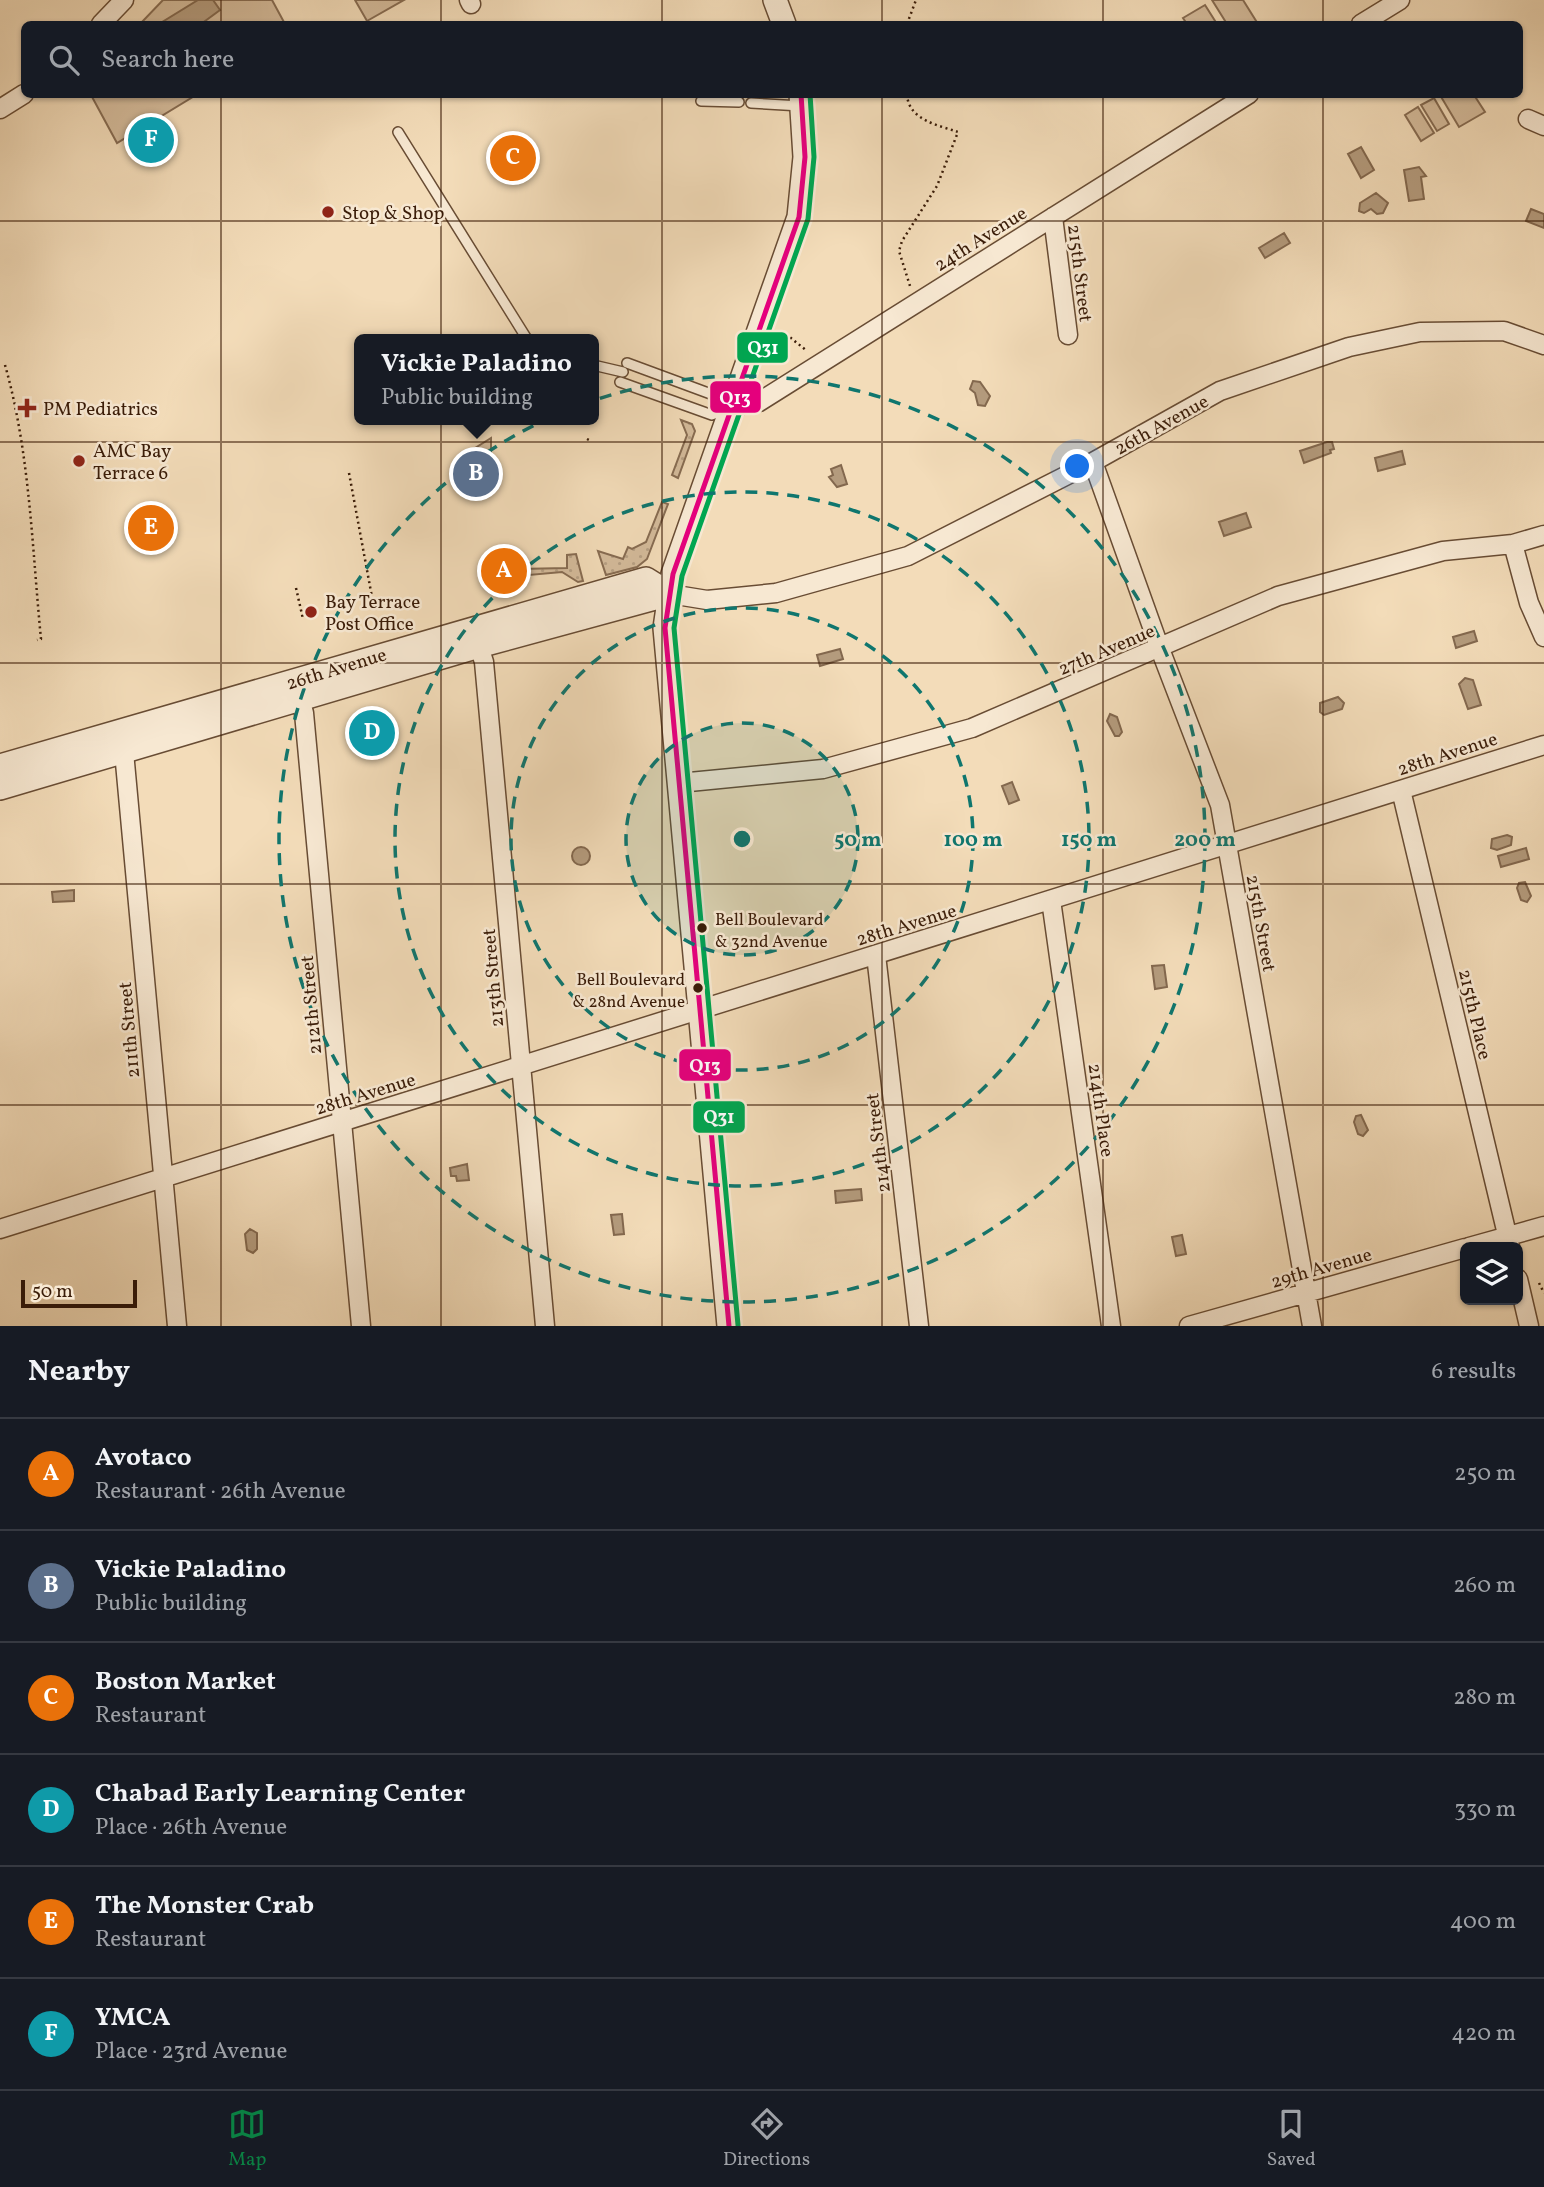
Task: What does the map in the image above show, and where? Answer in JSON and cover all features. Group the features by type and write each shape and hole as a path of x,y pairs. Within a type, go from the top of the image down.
{"street":[{"path":"104,21 124,0"},
{"path":"775,0 783,21"},
{"path":"1366,21 1397,1"},
{"path":"0,109 21,96"},
{"name":"24th Avenue","path":"730,407 759,402 1243,98"},
{"path":"729,1326 665,628 673,574 799,218 805,157 802,100"},
{"name":"215th Street","path":"1053,217 1068,335"},
{"name":"26th Avenue","path":"0,788 123,741 476,637 670,594 707,600 763,594 845,575 908,555 1093,462 1220,391 1349,347 1420,332 1504,331 1544,345"},
{"name":"215th Street","path":"1093,462 1160,649 1220,804 1312,1326"},
{"name":"27th Avenue","path":"679,783 823,769 960,732 1160,649 1278,596 1443,551 1513,544 1544,535"},
{"path":"1513,544 1529,603 1544,638"},
{"name":"213th Street","path":"476,637 486,676 545,1326"},
{"name":"212th Street","path":"298,690 361,1326"},
{"name":"26th Avenue","path":"0,766 123,741"},
{"name":"211th Street","path":"123,741 177,1326"},
{"name":"28th Avenue","path":"0,1229 1544,745"},
{"name":"215th Place","path":"1401,790 1509,1242"},
{"name":"214th Place","path":"1051,900 1111,1326"},
{"name":"214th Street","path":"876,955 919,1326"},
{"name":"29th Avenue","path":"1509,1242 1544,1226"},
{"name":"29th Avenue","path":"1189,1326 1460,1250"},
{"path":"1525,1281 1529,1326"}],"lane":[{"path":"751,103 802,100"},
{"path":"701,101 739,102"},
{"path":"398,132 524,334"},
{"path":"599,365 625,367 719,397 730,407 712,415 620,382"}],"path":[{"path":"908,21 916,0"},
{"path":"908,98 908,106 913,113 958,132 937,186 902,241 900,250 910,286"},
{"path":"786,334 807,351"},
{"path":"5,365 17,408 25,473 41,639 37,640"},
{"path":"469,449 472,463"},
{"path":"349,473 374,608"},
{"path":"510,549 517,579"},
{"path":"296,588 303,618"},
{"path":"1525,1281 1544,1282"},
{"path":"1539,1283 1544,1293"}],"shaded area":[{"path":"163,0 272,0 283,21 143,21"},
{"path":"198,0 213,0 220,10 205,21 164,21"},
{"path":"355,0 404,0 367,21"},
{"path":"1212,0 1243,0 1256,21 1225,21"},
{"path":"1205,5 1215,21 1185,21 1183,18"},
{"path":"93,98 191,98 117,143"},
{"path":"1434,98 1449,124 1437,131 1421,105"},
{"path":"1442,98 1476,98 1485,112 1459,127"},
{"path":"1418,107 1434,133 1421,141 1405,115"},
{"path":"1361,147 1374,170 1361,178 1348,154"},
{"path":"1419,167 1426,176 1421,177 1424,199 1409,201 1404,170"},
{"path":"1376,193 1388,203 1383,213 1377,214 1371,209 1364,213 1359,211 1360,203"},
{"path":"1531,209 1544,214 1544,228 1526,221"},
{"path":"1284,233 1290,243 1265,258 1259,248"},
{"path":"973,381 980,382 990,396 985,406 978,405 975,393 970,389"},
{"path":"681,420 692,424 695,431 678,478 672,475 687,435"},
{"path":"491,438 491,457 475,461 472,450"},
{"path":"1332,442 1334,449 1330,450 1331,453 1304,463 1300,451"},
{"path":"1402,451 1405,464 1378,471 1375,458"},
{"path":"841,465 847,484 837,487 829,477 833,475 831,469"},
{"path":"662,502 668,504 647,559 637,567 606,575 598,551 623,559 628,547 632,549 646,542"},
{"path":"1246,513 1251,527 1224,536 1219,522"},
{"path":"576,554 583,581 578,582 562,572 518,576 518,569 567,568 567,555"},
{"path":"1474,631 1477,641 1456,648 1453,637"},
{"path":"840,649 843,659 820,666 817,655"},
{"path":"1465,678 1473,680 1481,705 1468,709 1459,684"},
{"path":"1338,697 1344,703 1342,709 1324,715 1320,712 1320,703"},
{"path":"1110,714 1117,717 1122,732 1119,736 1115,736 1107,721"},
{"path":"1012,782 1019,800 1009,804 1002,786"},
{"path":"1507,835 1512,837 1511,845 1497,850 1491,848 1492,839"},
{"path":"581,847 587,850 590,856 587,862 581,865 575,862 572,856 575,850"},
{"path":"1526,848 1529,859 1501,867 1498,856"},
{"path":"1525,882 1531,896 1527,902 1521,900 1517,888 1519,883"},
{"path":"74,890 74,901 53,902 52,892"},
{"path":"1164,965 1167,987 1155,989 1152,966"},
{"path":"1361,1115 1368,1130 1363,1136 1358,1134 1354,1122 1356,1116"},
{"path":"467,1164 469,1180 457,1181 456,1176 451,1176 450,1168"},
{"path":"861,1189 862,1200 836,1203 835,1191"},
{"path":"622,1214 624,1234 614,1235 611,1215"},
{"path":"250,1229 257,1233 257,1249 253,1253 247,1250 245,1234"},
{"path":"1182,1235 1186,1254 1176,1256 1172,1237"}],"transit line":[{"name":"Q13","path":"729,1326 665,628 673,574 799,217 805,157 801,98"},
{"name":"Q31","path":"738,1325 674,628 682,576 808,219 814,157 810,98"}],"place":[{"name":"YMCA","path":"151,140"},
{"name":"Boston Market","path":"513,158"},
{"name":"Stop & Shop","path":"328,212"},
{"name":"PM Pediatrics","path":"27,408"},
{"name":"AMC Bay Terrace 6","path":"79,461"},
{"name":"Vickie Paladino","path":"476,474"},
{"name":"The Monster Crab","path":"151,528"},
{"name":"Avotaco","path":"504,571"},
{"name":"Bay Terrace Post Office","path":"311,612"},
{"name":"Chabad Early Learning Center","path":"372,733"},
{"name":"Bell Boulevard & 32nd Avenue","path":"702,928"},
{"name":"Bell Boulevard & 28nd Avenue","path":"698,988"}]}
